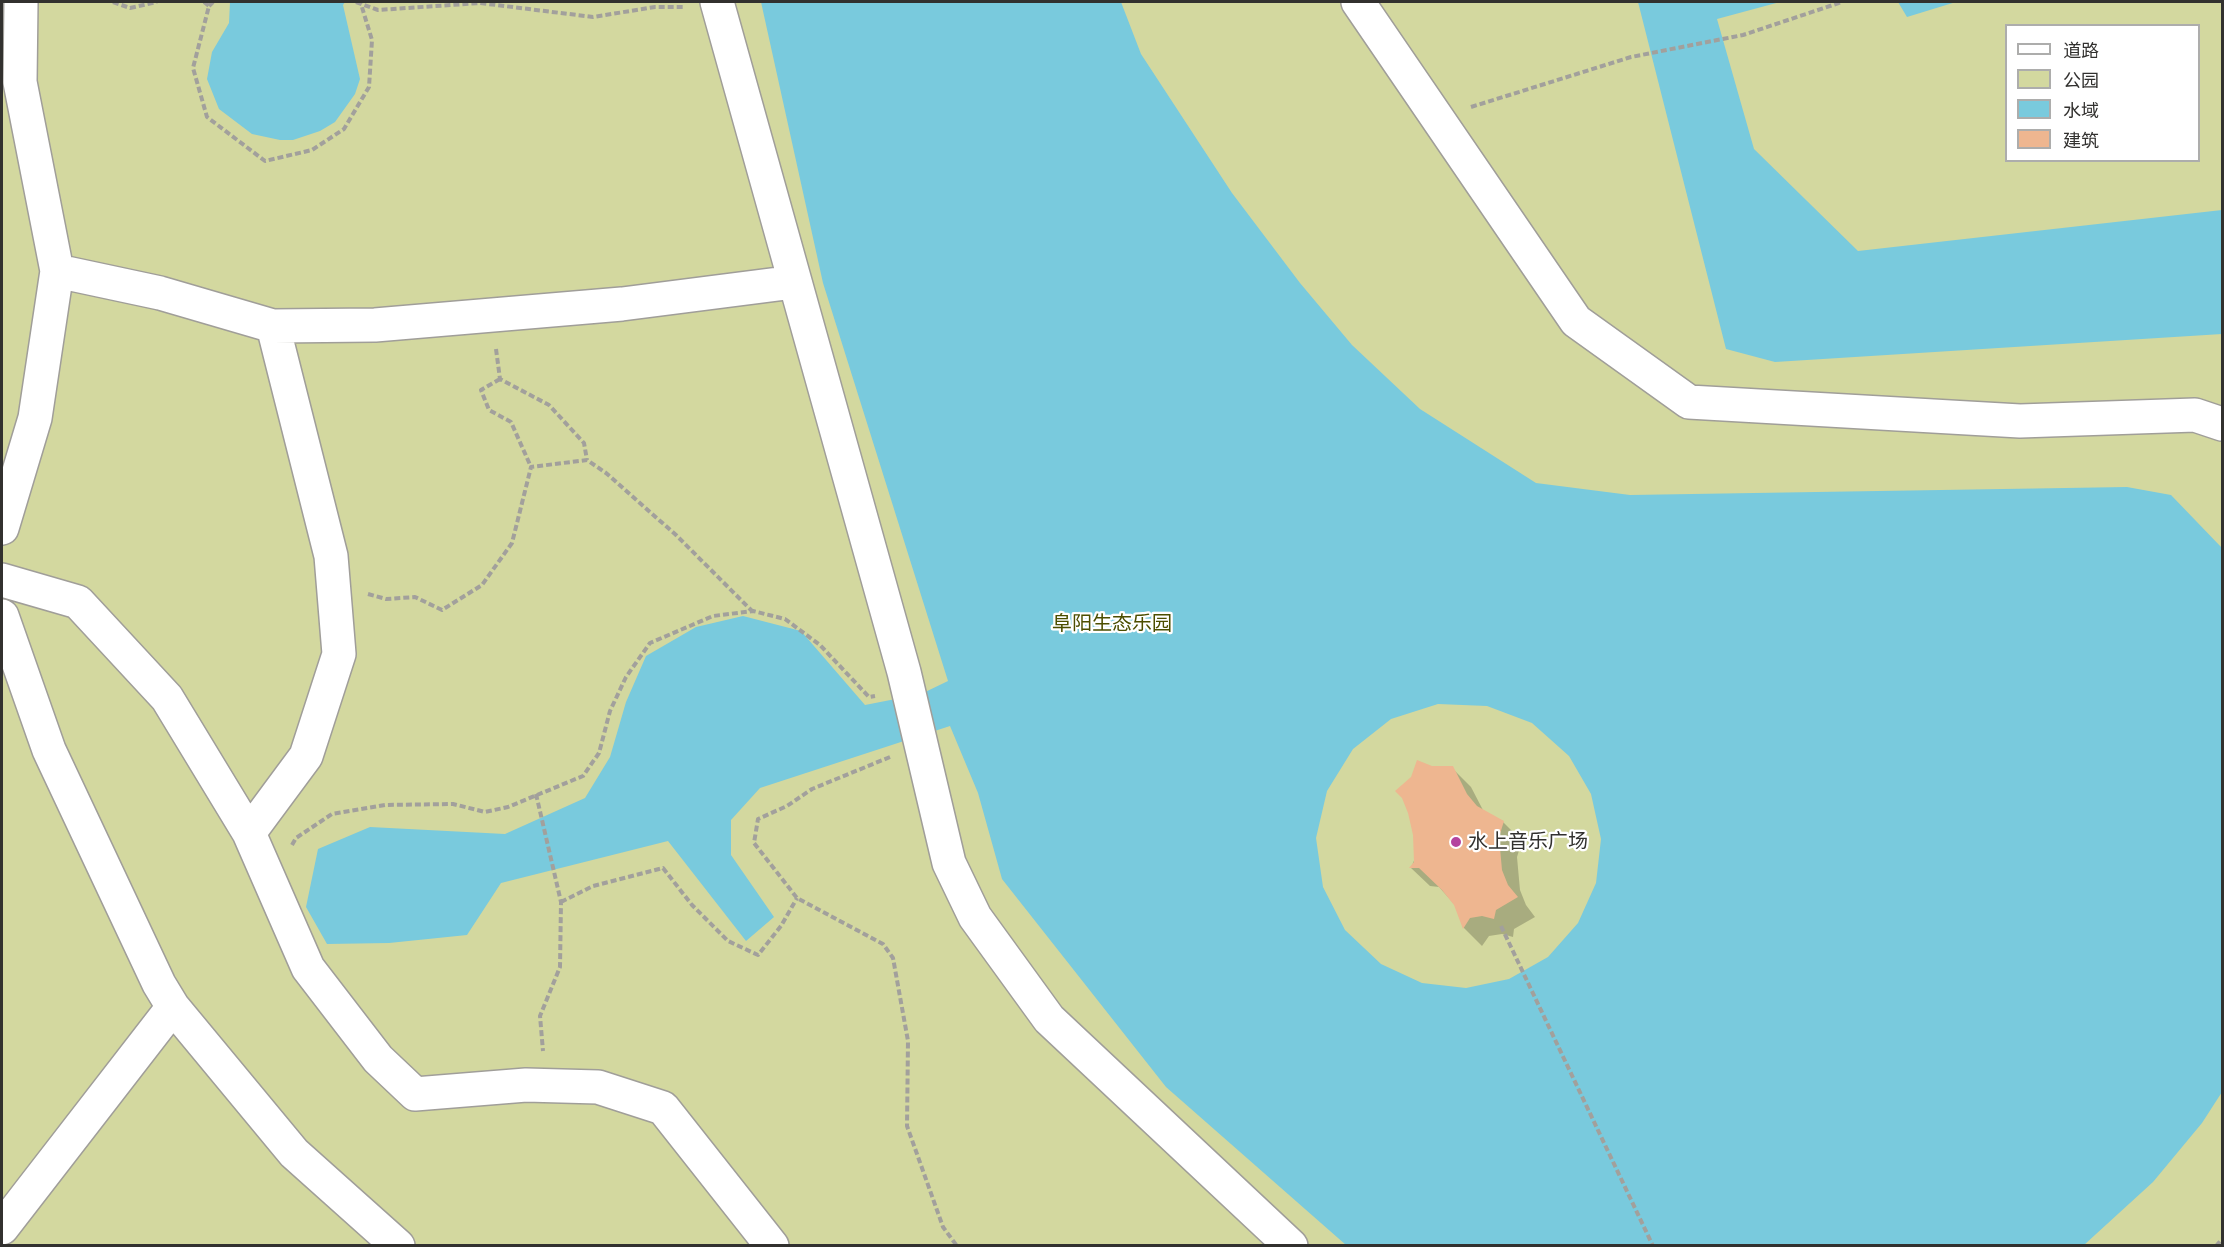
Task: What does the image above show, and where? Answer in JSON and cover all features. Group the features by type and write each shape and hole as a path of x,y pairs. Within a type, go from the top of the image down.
{"lane":[{"path":"2,528 35,418 57,271 20,82 21,2"},
{"path":"1358,2 1439,117 1576,321 1689,402 2020,421 2195,415 2223,423"},
{"path":"717,4 906,681 949,863 954,874 975,917 1049,1019 1291,1245"},
{"path":"57,271 160,293 273,326 375,325 622,304 794,282"},
{"path":"249,833 306,756 339,654 331,556 273,326"},
{"path":"2,580 78,602 167,698 249,833 308,968 378,1059 415,1094 546,1086 598,1086 663,1108 772,1245"},
{"path":"2,616 49,750 159,984 173,1007 294,1153 398,1245"},
{"path":"2,1228 173,1007"}],"path":[{"path":"113,2 130,8 157,2"},
{"path":"204,2 209,6"},
{"path":"213,2 209,6 193,68 207,117 265,161 312,150 344,129 369,87 372,40 360,2"},
{"path":"360,2 378,10 480,3 593,17 655,7 717,4"},
{"path":"1439,117 1631,57 1743,35 1842,2"},
{"path":"492,315 500,379"},
{"path":"500,379 549,405 584,443 587,460"},
{"path":"333,584 386,599 416,597 442,610 482,585 512,543 531,466 511,422 489,410 481,390 500,379"},
{"path":"531,466 587,460 606,473 676,535 753,611"},
{"path":"268,877 296,838 332,814 385,805 453,804 485,812 508,807 583,776 599,753 610,711 626,677 650,643 712,616 753,611 785,618 820,645 869,697 906,681"},
{"path":"924,754 812,789 787,806 758,819 754,843 796,898 884,944 893,958 908,1041 907,1126 943,1227 957,1245"},
{"path":"536,794 561,902 560,967 540,1016 546,1086"},
{"path":"561,902 593,886 663,868 692,905 728,941 758,955 781,926 796,898"},
{"path":"1502,926 1653,1245"},
{"path":"2216,1245 2223,1239"}],"green space":[{"name":"阜阳生态乐园","path":"2,2 2222,2 2222,1245 2,1245"}],"water":[{"path":"230,2 345,2 343,5 360,79 355,94 335,122 320,131 293,140 280,140 252,134 219,109 207,79 212,52 229,23"},
{"path":"761,2 1121,2 1141,54 1232,193 1300,283 1352,345 1420,409 1536,483 1630,495 2127,487 2171,495 2222,548 2222,1092 2202,1123 2153,1182 2084,1245 1346,1245 1166,1087 1002,879 978,793 950,726 760,788 731,820 731,855 774,917 746,941 668,841 501,883 467,935 389,943 327,944 306,907 318,849 370,827 505,834 585,798 610,757 626,702 646,656 696,627 743,616 801,631 865,705 921,694 948,681 823,283","holes":["1438,704 1487,706 1532,723 1569,756 1591,794 1601,839 1596,883 1578,923 1548,957 1509,979 1466,988 1422,983 1381,964 1345,930 1323,887 1316,838 1327,791 1353,749 1391,719"]},
{"path":"1638,2 1780,2 1717,19 1754,149 1858,251 2222,210 2222,334 1775,362 1726,349"},
{"path":"1898,2 1956,2 1907,17"}],"building":[{"name":"水上音乐广场","path":"1417,760 1432,766 1453,766 1467,794 1477,806 1504,821 1499,837 1502,870 1508,885 1518,897 1496,910 1494,919 1482,916 1470,918 1463,929 1454,905 1442,890 1419,868 1409,868 1414,862 1413,835 1402,798 1395,791 1411,777"}],"place":[{"name":"水上音乐广场","path":"1456,842"}]}
